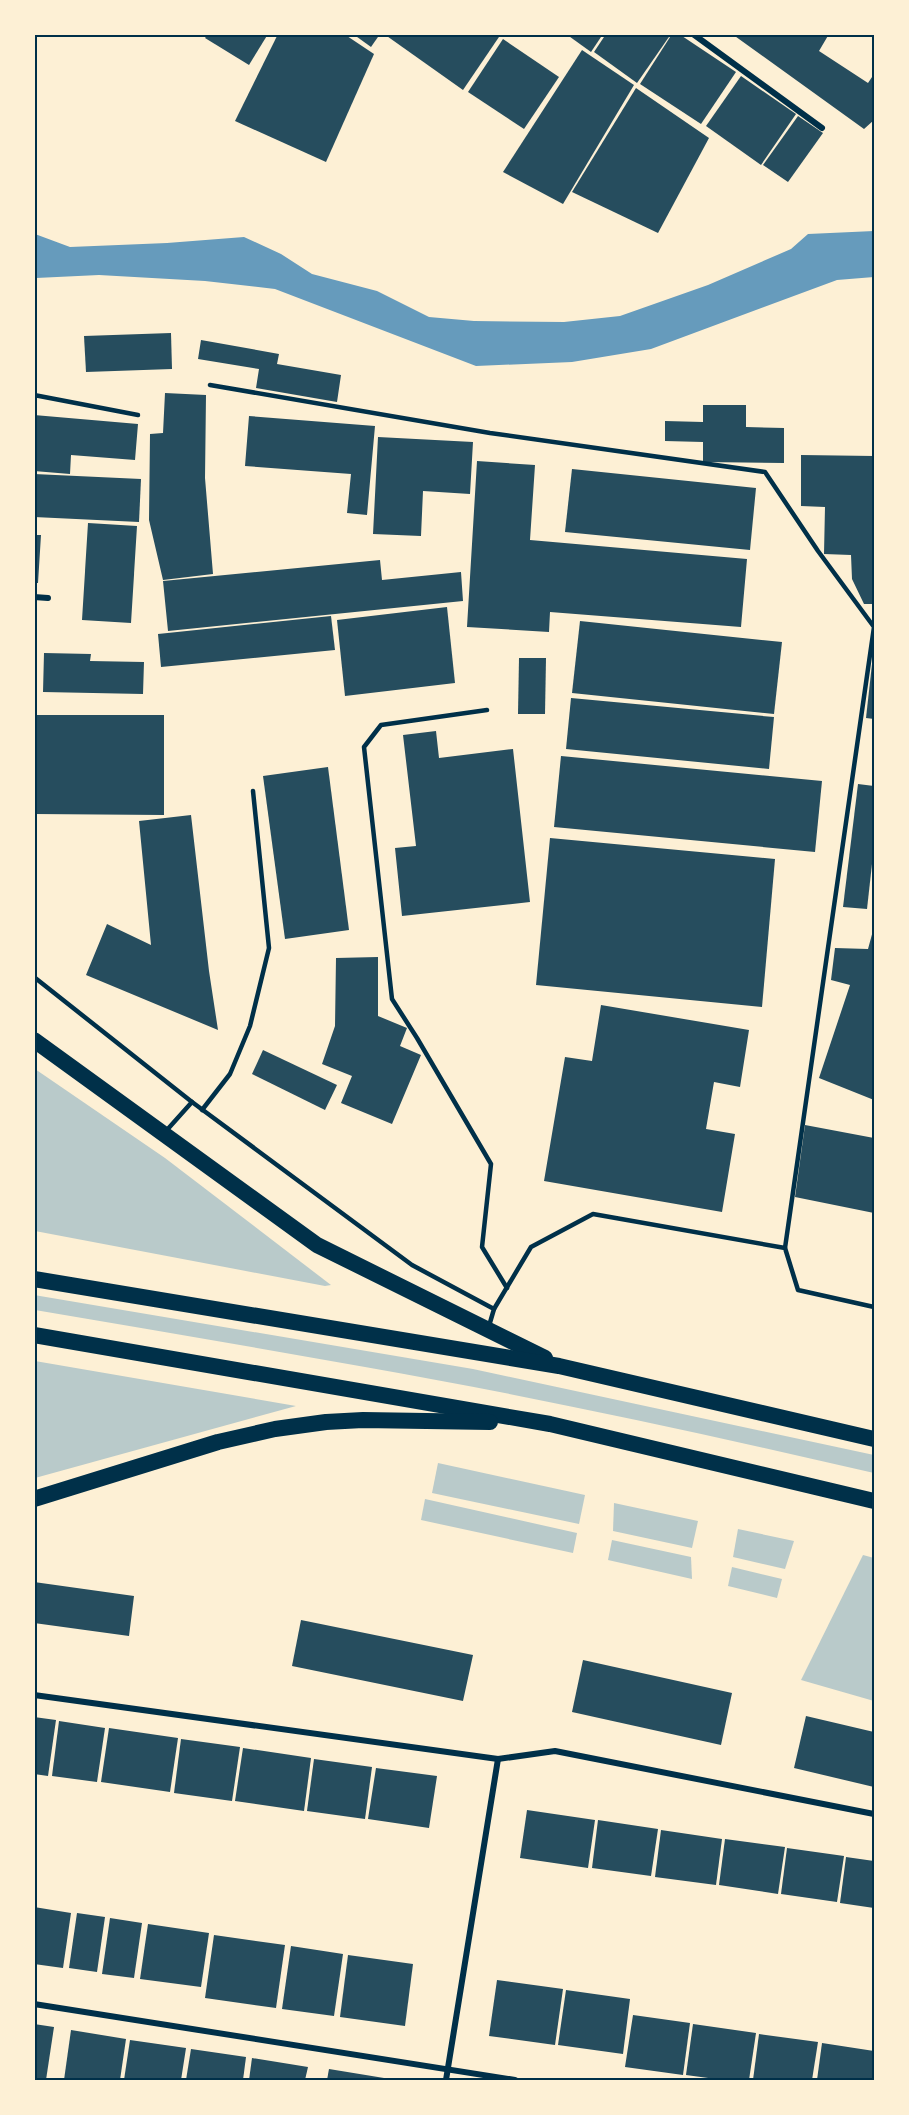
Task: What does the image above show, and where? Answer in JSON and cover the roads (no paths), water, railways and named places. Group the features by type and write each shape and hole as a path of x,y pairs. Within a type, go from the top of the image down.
{"highway":[{"path":"34,1040 317,1245 559,1366"},
{"path":"34,1279 559,1366 874,1439"},
{"path":"34,1335 550,1424 874,1501"},
{"path":"34,1499 218,1442 275,1429 326,1422 390,1419 550,1424"}],"street":[{"path":"693,34 822,128"},
{"path":"34,597 48,598"},
{"path":"34,1695 498,1759 555,1751 874,1814"},
{"path":"446,2080 498,1759"},
{"path":"34,2004 515,2080"}],"lane":[{"path":"210,385 490,433 765,471 818,551 874,627 785,1248 798,1290 874,1306"},
{"path":"34,395 138,415"},
{"path":"487,710 381,725 364,747 392,999 490,1164 482,1247 507,1288"},
{"path":"202,1110 230,1074 250,1026 269,948 253,790"},
{"path":"34,977 202,1110 412,1265 494,1309"},
{"path":"164,1134 192,1102"},
{"path":"488,1329 494,1309 531,1247 592,1214 785,1248"}],"water":[{"path":"874,231 874,277 837,280 651,349 572,362 476,366 275,289 205,281 99,275 35,277 35,234 70,247 244,237 281,254 312,274 377,291 429,317 474,321 564,322 620,316 708,285 791,249 808,234"}]}
